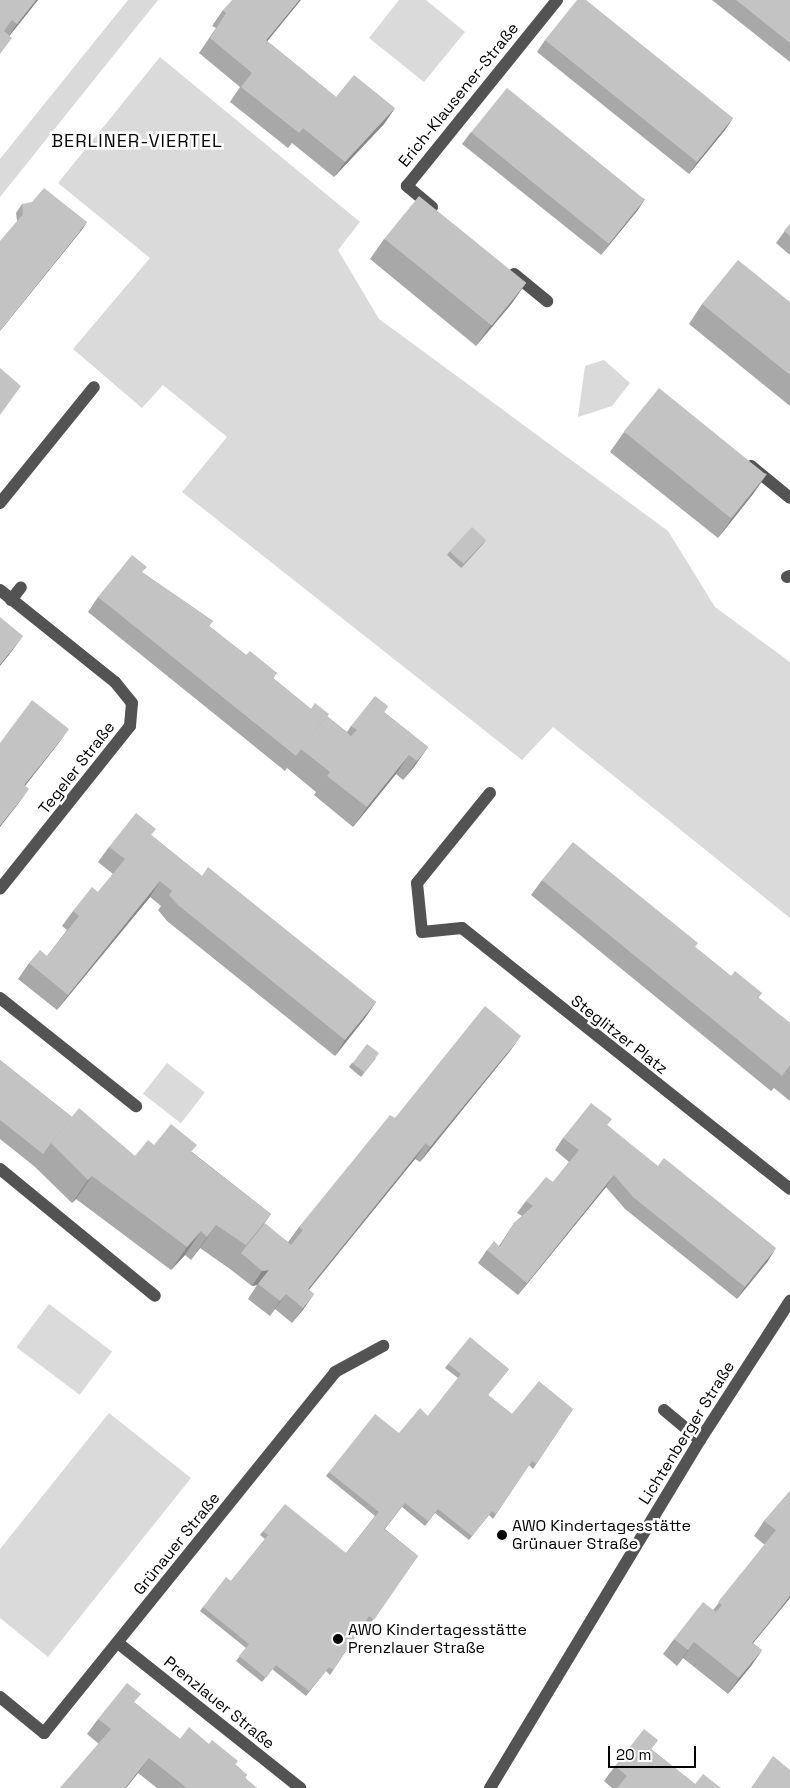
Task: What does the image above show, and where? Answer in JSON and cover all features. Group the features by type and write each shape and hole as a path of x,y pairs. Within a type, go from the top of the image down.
{"street":[{"name":"Erich-Klausener-Straße","path":"444,216 407,186 557,0"},
{"path":"503,265 547,301"},
{"path":"0,503 94,387"},
{"path":"738,456 790,498"},
{"path":"11,600 21,587"},
{"name":"Tegeler Straße","path":"0,590 115,682 132,704 130,726 0,889"},
{"name":"Steglitzer Platz","path":"490,793 417,883 422,932 462,928 790,1189"},
{"path":"0,998 136,1106"},
{"path":"0,1169 155,1296"},
{"name":"Lichtenberger Straße","path":"490,1788 700,1440 790,1301"},
{"name":"Grünauer Straße","path":"0,1697 44,1733 335,1372 383,1346"},
{"path":"664,1410 700,1440"},
{"name":"Prenzlauer Straße","path":"118,1643 300,1788"}],"shaded area":[{"path":"128,0 158,0 0,197 0,159"},
{"path":"399,0 426,0 465,32 424,82 369,38"},
{"path":"160,57 360,222 338,250 379,319 668,531 715,607 790,662 790,918 553,727 522,760 182,492 227,437 163,385 142,408 73,349 150,258 58,183"},
{"path":"604,360 630,383 612,406 578,417 585,366"},
{"path":"167,1063 205,1093 181,1123 143,1094"},
{"path":"49,1304 112,1352 80,1395 17,1347"},
{"path":"109,1413 191,1478 48,1657 0,1618 0,1549"}],"building":[{"path":"0,0 36,0 17,24 12,20 4,31 12,38 0,54"},
{"path":"232,0 299,0 266,40 336,97 354,75 395,108 345,162 303,128 299,133 241,87 252,73 210,38 226,13 223,10"},
{"path":"577,0 586,0 733,118 697,162 545,40"},
{"path":"736,0 790,0 790,43"},
{"path":"507,88 645,199 609,244 471,132"},
{"path":"44,188 87,222 0,330 0,241 23,214 22,204 32,202"},
{"path":"419,196 526,283 492,326 384,239"},
{"path":"790,224 790,236 784,231"},
{"path":"738,260 790,302 790,375 702,304"},
{"path":"0,368 21,386 0,415"},
{"path":"659,388 766,475 731,518 624,432"},
{"path":"472,527 486,540 463,564 449,551"},
{"path":"132,555 147,567 142,572 213,621 209,626 246,655 250,651 277,673 273,678 311,709 315,703 329,714 296,756 98,597"},
{"path":"0,617 23,636 0,664"},
{"path":"375,696 388,706 384,712 428,747 417,761 409,755 367,807 327,776 330,772 301,749 327,716 351,736 357,730 351,726"},
{"path":"32,700 69,729 24,785 29,789 0,825 0,743"},
{"path":"136,813 156,829 151,835 202,876 208,867 376,1002 345,1040 178,905 169,895 172,891 160,881 68,995 29,963 40,950 47,956 79,916 73,911 92,887 98,892 125,859 109,847"},
{"path":"573,842 698,943 695,947 731,976 735,971 762,993 758,997 790,1023 790,1065 782,1076 542,880"},
{"path":"485,1006 521,1036 430,1147 426,1143 308,1289 314,1294 303,1308 286,1294 280,1301 258,1284 269,1270 262,1271 241,1253 265,1223 291,1245 303,1230 299,1227 390,1115 395,1118"},
{"path":"367,1044 379,1053 365,1072 353,1063"},
{"path":"0,1060 72,1117 43,1154 0,1120"},
{"path":"591,1103 612,1119 607,1125 658,1166 664,1158 776,1248 745,1287 633,1197 614,1175 527,1283 487,1250 494,1241 500,1247 514,1223 533,1206 526,1201 546,1177 553,1182 579,1150 563,1138"},
{"path":"79,1108 135,1156 148,1140 154,1145 171,1124 197,1145 191,1152 271,1214 246,1245 216,1225 207,1237 201,1231 187,1247 92,1176 88,1180 51,1143"},
{"path":"470,1337 509,1369 488,1395 512,1414 539,1381 573,1409 536,1464 532,1461 496,1514 492,1511 472,1536 438,1509 428,1521 405,1503 384,1529 418,1556 374,1620 369,1616 333,1670 329,1667 309,1691 276,1665 266,1678 239,1656 249,1644 203,1607 226,1577 231,1581 268,1535 263,1531 285,1504 346,1553 379,1512 329,1472 375,1414 399,1433 420,1408 428,1416 461,1374 448,1364"},
{"path":"790,1491 790,1596 752,1643 762,1650 739,1678 694,1642 688,1650 674,1639 703,1602 716,1612 722,1605 718,1602 776,1530 764,1521"},
{"path":"127,1683 141,1694 134,1702 180,1739 189,1727 209,1744 212,1740 238,1761 235,1765 247,1775 245,1778 257,1788 187,1788 149,1758 125,1788 60,1788 111,1729 98,1719"},
{"path":"644,1729 658,1740 651,1749 695,1784 692,1788 617,1788 627,1776 615,1766"},
{"path":"773,1756 790,1770 790,1788 751,1788"},
{"path":"703,1774 721,1788 692,1788"}],"place":[{"name":"AWO Kindertagesstätte Grünauer Straße","path":"502,1535"},
{"name":"AWO Kindertagesstätte Prenzlauer Straße","path":"338,1639"}],"district":[{"name":"BERLINER-VIERTEL","path":"137,141"}]}
